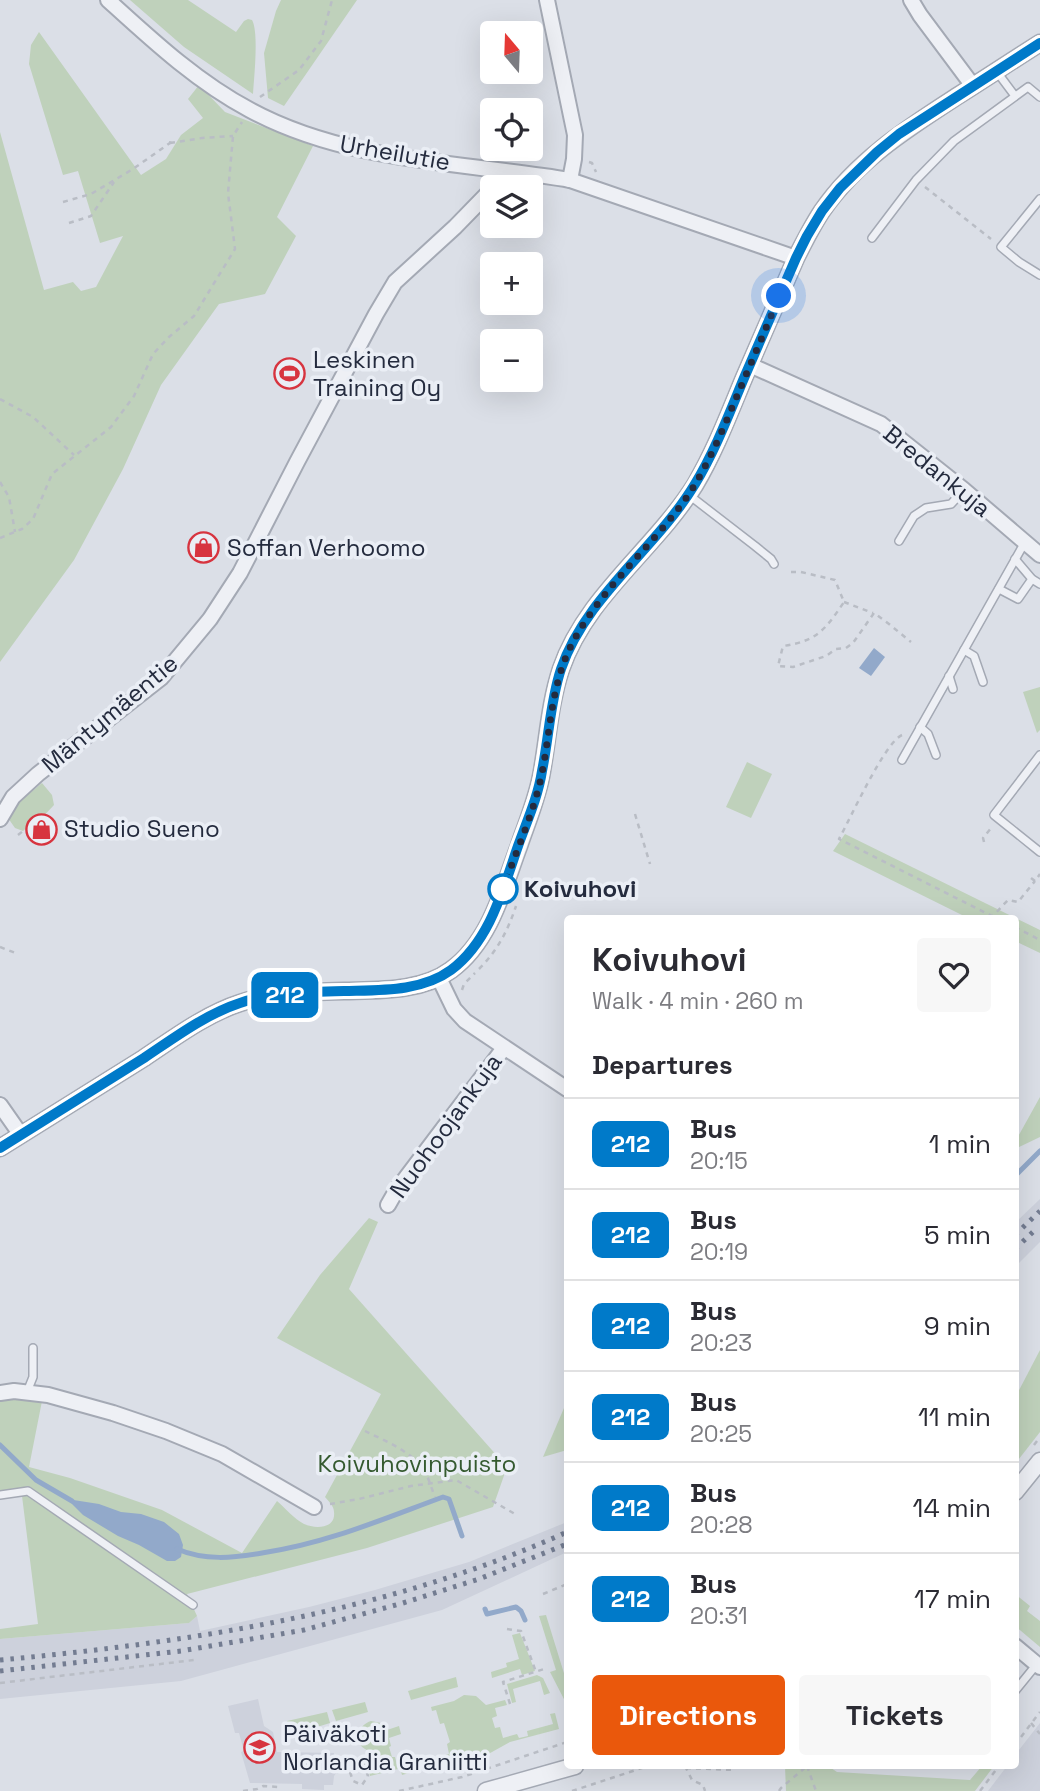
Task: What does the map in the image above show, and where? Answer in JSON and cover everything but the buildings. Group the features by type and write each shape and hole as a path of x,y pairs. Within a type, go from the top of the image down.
{"street":[{"name":"Urheilutie","path":"108,0 176,61 215,89 277,123 321,140 378,153 570,180 796,258"},
{"path":"547,0 575,135 570,180"},
{"path":"911,0 973,86"},
{"path":"0,1148 178,1036 238,1003 278,996 412,986 439,978 452,970 474,948 495,909 531,810 542,774 554,696 562,667 574,641 603,597 671,518 696,482 724,427 796,258 822,211 840,188 899,134 1040,43"},
{"name":"Mäntymäentie","path":"0,819 13,797 38,774 161,678 210,619 240,573 309,438 395,282 456,227 480,201"},
{"name":"Bredankuja","path":"750,365 881,424 1040,555"},
{"path":"439,978 451,1004 465,1021 564,1087"},
{"name":"Nuohoojankuja","path":"388,1205 504,1048"},
{"path":"0,1105 21,1135"},
{"path":"0,1393 14,1391 48,1395 166,1431 222,1454 314,1507"},
{"path":"1019,1487 1040,1461"},
{"path":"1019,1649 1039,1666"},
{"path":"486,1791 564,1769"}],"lane":[{"path":"996,72 1016,96"},
{"path":"872,238 916,180 954,141 1028,88 1040,97"},
{"path":"1040,199 1001,247 1040,275"},
{"path":"899,541 914,516 926,508 951,504 964,490"},
{"path":"688,495 755,546 774,564"},
{"path":"902,760 1025,542"},
{"path":"1015,559 1032,579 1040,584"},
{"path":"999,589 1017,598 1032,579"},
{"path":"964,650 974,656 983,682"},
{"path":"949,676 953,690"},
{"path":"920,727 928,734 936,755"},
{"path":"1039,759 994,815 1040,852"},
{"path":"27,1392 33,1377 33,1348"},
{"path":"0,1495 27,1491 193,1605"},
{"path":"1019,1686 1039,1666"}],"path":[{"path":"0,538 22,529 33,519 52,474 111,427 134,396 153,354 194,316 235,249 228,193 233,136 256,100 299,70 321,41 332,0"},
{"path":"63,202 91,194 133,169 170,141 233,136"},
{"path":"69,223 91,216 116,179"},
{"path":"916,180 1001,247"},
{"path":"0,399 33,417 74,455"},
{"path":"0,405 8,403"},
{"path":"0,482 9,497 15,532"},
{"path":"791,572 835,580 844,603 874,614 911,642"},
{"path":"844,603 827,628 797,644 783,646 778,666 793,667 826,656 836,649 846,648 853,643 874,614"},
{"path":"920,727 897,737 877,767 839,839 987,915"},
{"path":"635,814 650,863"},
{"path":"984,842 983,838 999,818"},
{"path":"18,835 35,824"},
{"path":"993,915 1008,900 1018,902 1040,874"},
{"path":"1019,929 1040,940"},
{"path":"0,947 18,954"},
{"path":"365,1431 414,1458 421,1466 435,1497"},
{"path":"314,1507 456,1480 514,1514"},
{"path":"543,1594 564,1585"},
{"path":"507,1629 521,1631 536,1672"},
{"path":"0,1683 194,1660"},
{"path":"510,1704 503,1682 544,1670"},
{"path":"1019,1740 1040,1712"},
{"path":"1031,1723 1040,1734"},
{"path":"399,1791 462,1777 564,1743"},
{"path":"350,1772 353,1781 362,1785 368,1776 364,1764"},
{"path":"572,1791 639,1769"},
{"path":"687,1769 692,1780 703,1784 705,1791"},
{"path":"779,1791 803,1769"},
{"path":"808,1769 816,1791"},
{"path":"980,1791 997,1769"},
{"path":"243,1791 263,1786 279,1787 279,1784"}],"shaded area":[{"path":"1040,1199 1040,1242 1019,1263 1019,1219"},
{"path":"564,1523 564,1553 442,1610 181,1681 0,1699 0,1639 189,1623 197,1616 200,1631 309,1607 469,1562"},
{"name":"Päiväkoti Norlandia Graniitti","path":"258,1699 264,1726 273,1732 277,1752 334,1753 337,1772 333,1785 324,1785 324,1790 302,1789 302,1784 250,1783 241,1752 244,1751 239,1733 235,1733 228,1706"},
{"path":"1040,1723 1040,1791 988,1791 1005,1769 1019,1769 1019,1750"}],"green space":[{"path":"130,0 188,0 236,32 244,21 252,20 256,44 253,94 184,47"},
{"path":"281,0 357,0 284,106 268,98 264,53"},
{"path":"39,32 141,175 166,159 181,135 203,118 188,99 199,85 225,112 313,146 277,217 296,236 265,294 219,304 161,385 123,469 74,560 0,662 0,132 44,290 73,282 81,291 96,287 123,236 100,243 78,171 63,175 29,64 31,45"},
{"path":"1040,687 1040,730 1037,733 1023,692"},
{"path":"747,762 772,774 751,818 726,807"},
{"path":"42,783 52,795 54,805 37,823 34,821 23,831 15,828 8,818 18,803"},
{"path":"845,834 1010,915 962,915 833,851"},
{"path":"1019,920 1040,930 1040,953 1019,943"},
{"path":"1040,1097 1040,1137 1019,1147 1019,1135"},
{"name":"Koivuhovinpuisto","path":"369,1218 378,1222 349,1289 507,1467 493,1507 367,1548 187,1594 197,1616 189,1623 0,1639 0,1629 38,1624 21,1488 0,1491 0,1399 7,1397 42,1401 29,1467 70,1478 162,1510 242,1553 277,1501 304,1524 319,1527 332,1522 334,1510 325,1497 381,1394 277,1338 320,1275"},
{"path":"1040,1350 1040,1432 1019,1459 1019,1390"},
{"path":"564,1408 564,1451 543,1457"},
{"path":"1019,1597 1030,1606 1027,1611 1040,1621 1040,1647 1019,1629"},
{"path":"546,1615 564,1673 564,1699 550,1672 556,1670 539,1616"},
{"path":"520,1633 535,1671 522,1675 520,1669 492,1678 491,1672 507,1667 506,1663 519,1659 512,1635"},
{"path":"537,1675 543,1678 550,1693 544,1695 540,1681 513,1689 516,1702 512,1703 507,1684"},
{"path":"456,1677 458,1687 411,1700 408,1691"},
{"path":"464,1695 476,1696 486,1705 505,1700 507,1705 495,1708 497,1716 492,1718 495,1728 500,1727 503,1738 517,1734 519,1738 528,1736 527,1731 553,1724 550,1714 555,1713 559,1729 510,1742 483,1757 461,1758 402,1775 400,1768 413,1764 415,1768 425,1766 424,1761 449,1754 447,1744 450,1742 444,1723 440,1724 436,1710 432,1711 431,1707 454,1701"},
{"path":"365,1702 368,1712 336,1721 332,1710"},
{"path":"327,1712 330,1723 317,1727 289,1728 287,1721"},
{"path":"371,1721 381,1723 387,1730 399,1726 401,1734 389,1738 389,1747 398,1769 370,1776 365,1756 376,1753 361,1745 358,1733"},
{"path":"785,1769 832,1769 837,1772 970,1780 979,1769 992,1769 975,1791 786,1791"}],"water":[{"path":"874,648 885,657 871,676 859,668"},
{"path":"67,1499 99,1504 164,1522 179,1534 183,1545 181,1557 175,1561 167,1561 83,1515"}],"waterway":[{"path":"1019,1172 1040,1151"},
{"path":"0,1445 36,1480 72,1501"},
{"path":"177,1549 219,1557 285,1549 354,1530 443,1497 449,1499 462,1536"},
{"path":"485,1609 487,1614 516,1607 525,1620"}],"railway":[{"path":"1019,1231 1040,1211"},
{"path":"1019,1245 1035,1230"},
{"path":"0,1660 145,1644 289,1619 430,1583 499,1560 564,1533"},
{"path":"0,1671 181,1651 304,1630 479,1579 564,1545"}],"bus line":[{"name":"212","path":"0,1148 178,1036 238,1003 278,996 412,986 439,978 467,956 485,930 495,909 531,810 542,774 554,696 562,667 574,641 603,597 671,518 696,482 724,427 796,258 822,211 840,188 899,134 1040,43"}],"place":[{"name":"Leskinen Training Oy","path":"290,374"},
{"name":"Soffan Verhoomo","path":"204,548"},
{"name":"Studio Sueno","path":"41,829"},
{"name":"Koivuhovi","path":"503,889"},
{"name":"Päiväkoti Norlandia Graniitti","path":"260,1748"}],"route":[{"path":"503,889 542,774 554,696 562,667 574,641 603,597 671,518 696,482 724,427 779,296"}]}
